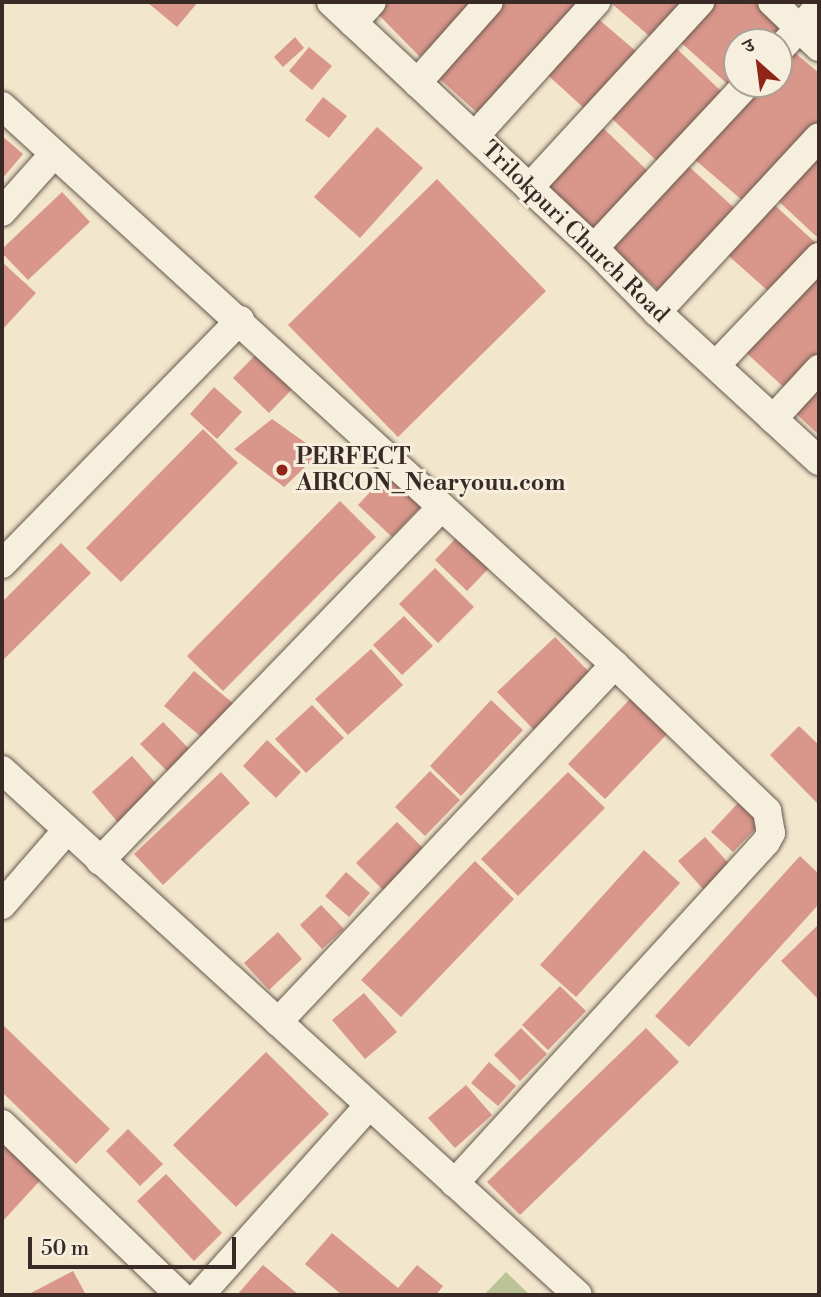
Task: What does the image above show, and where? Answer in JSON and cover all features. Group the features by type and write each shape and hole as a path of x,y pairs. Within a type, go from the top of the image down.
{"street":[{"name":"Trilokpuri Church Road","path":"331,2 594,248 657,312 819,461"},
{"path":"353,23 372,2"},
{"path":"417,83 489,2"},
{"path":"475,135 596,2"},
{"path":"529,188 700,2"},
{"path":"772,2 810,37"},
{"path":"810,37 819,8"},
{"path":"793,44 810,37"},
{"path":"594,248 734,98"},
{"path":"2,106 442,506 767,811 771,833 454,1183"},
{"path":"657,312 819,137"},
{"path":"2,212 53,155"},
{"path":"716,365 819,257"},
{"path":"2,564 240,320"},
{"path":"772,419 819,369"},
{"path":"100,860 442,506"},
{"path":"278,1022 615,666"},
{"path":"4,778 67,830 578,1295"},
{"path":"2,905 67,830"},
{"path":"200,1295 369,1105"},
{"path":"2,1124 180,1295"}],"green space":[{"path":"506,1272 530,1295 484,1295"}],"building":[{"path":"147,2 198,2 177,27"},
{"path":"380,2 477,2 420,57 373,9"},
{"path":"497,2 576,2 582,8 482,117 432,72"},
{"path":"610,2 689,2 654,40"},
{"path":"711,2 756,2 785,28 723,28 723,80 677,39"},
{"path":"590,12 637,52 585,109 541,69"},
{"path":"295,37 304,48 283,67 274,57"},
{"path":"672,44 723,93 658,162 606,113"},
{"path":"309,47 332,66 312,90 289,71"},
{"path":"793,51 819,73 819,124 749,206 693,158 744,98 793,98"},
{"path":"323,97 347,116 329,138 305,120"},
{"path":"377,127 423,168 360,238 314,197"},
{"path":"602,127 654,177 597,235 545,184"},
{"path":"2,136 23,154 2,179"},
{"path":"819,143 819,239 772,195"},
{"path":"684,162 742,215 666,297 608,244"},
{"path":"437,179 546,291 398,437 288,325"},
{"path":"62,192 90,222 28,280 2,253 2,249"},
{"path":"768,199 819,246 775,297 722,250"},
{"path":"2,262 36,293 2,330"},
{"path":"819,268 819,359 789,392 740,347"},
{"path":"261,349 297,384 269,413 233,378"},
{"path":"819,380 819,435 792,410"},
{"path":"214,387 242,412 217,439 190,414"},
{"name":"PERFECT AIRCON_Nearyouu.com","path":"272,419 320,453 284,487 234,449"},
{"path":"203,429 238,463 121,582 86,548"},
{"path":"389,472 423,504 392,537 358,505"},
{"path":"340,501 376,537 223,691 187,656"},
{"path":"457,537 490,567 467,591 435,560"},
{"path":"61,543 91,573 2,661 2,602"},
{"path":"435,568 474,607 438,643 399,604"},
{"path":"404,616 433,646 402,675 373,645"},
{"path":"555,637 592,675 534,730 497,692"},
{"path":"371,649 403,685 348,735 315,699"},
{"path":"194,671 234,704 204,739 164,706"},
{"path":"632,697 669,732 605,799 568,764"},
{"path":"491,700 523,730 461,796 430,766"},
{"path":"312,705 344,738 306,773 275,739"},
{"path":"163,722 194,754 172,776 140,744"},
{"path":"799,726 819,745 819,805 770,755"},
{"path":"267,740 301,772 276,798 243,766"},
{"path":"132,756 162,790 121,826 92,792"},
{"path":"430,771 460,800 425,836 395,807"},
{"path":"221,772 250,803 163,885 134,854"},
{"path":"568,772 605,808 518,896 481,859"},
{"path":"738,803 760,824 733,852 711,832"},
{"path":"397,822 424,849 383,890 356,863"},
{"path":"705,837 731,866 703,889 678,861"},
{"path":"644,850 680,883 576,997 540,965"},
{"path":"800,856 819,874 819,904 689,1047 655,1016"},
{"path":"475,861 514,899 401,1017 361,980"},
{"path":"346,872 370,893 349,917 325,896"},
{"path":"321,905 344,929 322,949 300,925"},
{"path":"819,924 819,1000 781,961"},
{"path":"278,932 302,959 269,990 244,963"},
{"path":"560,986 586,1011 548,1050 522,1025"},
{"path":"364,993 397,1032 365,1059 332,1020"},
{"path":"2,1024 110,1129 76,1164 2,1092"},
{"path":"521,1028 547,1054 520,1081 494,1055"},
{"path":"646,1028 679,1062 520,1215 487,1182"},
{"path":"266,1052 329,1114 236,1207 173,1145"},
{"path":"489,1062 516,1086 498,1106 471,1083"},
{"path":"466,1085 492,1115 455,1148 428,1118"},
{"path":"128,1129 163,1164 140,1186 106,1151"},
{"path":"2,1134 46,1174 2,1222"},
{"path":"166,1174 222,1233 194,1261 137,1201"},
{"path":"332,1233 398,1288 417,1265 443,1286 436,1295 342,1295 305,1264"},
{"path":"263,1265 299,1295 237,1295"},
{"path":"73,1271 86,1295 27,1295"}],"place":[{"name":"PERFECT AIRCON_Nearyouu.com","path":"282,470"}]}
